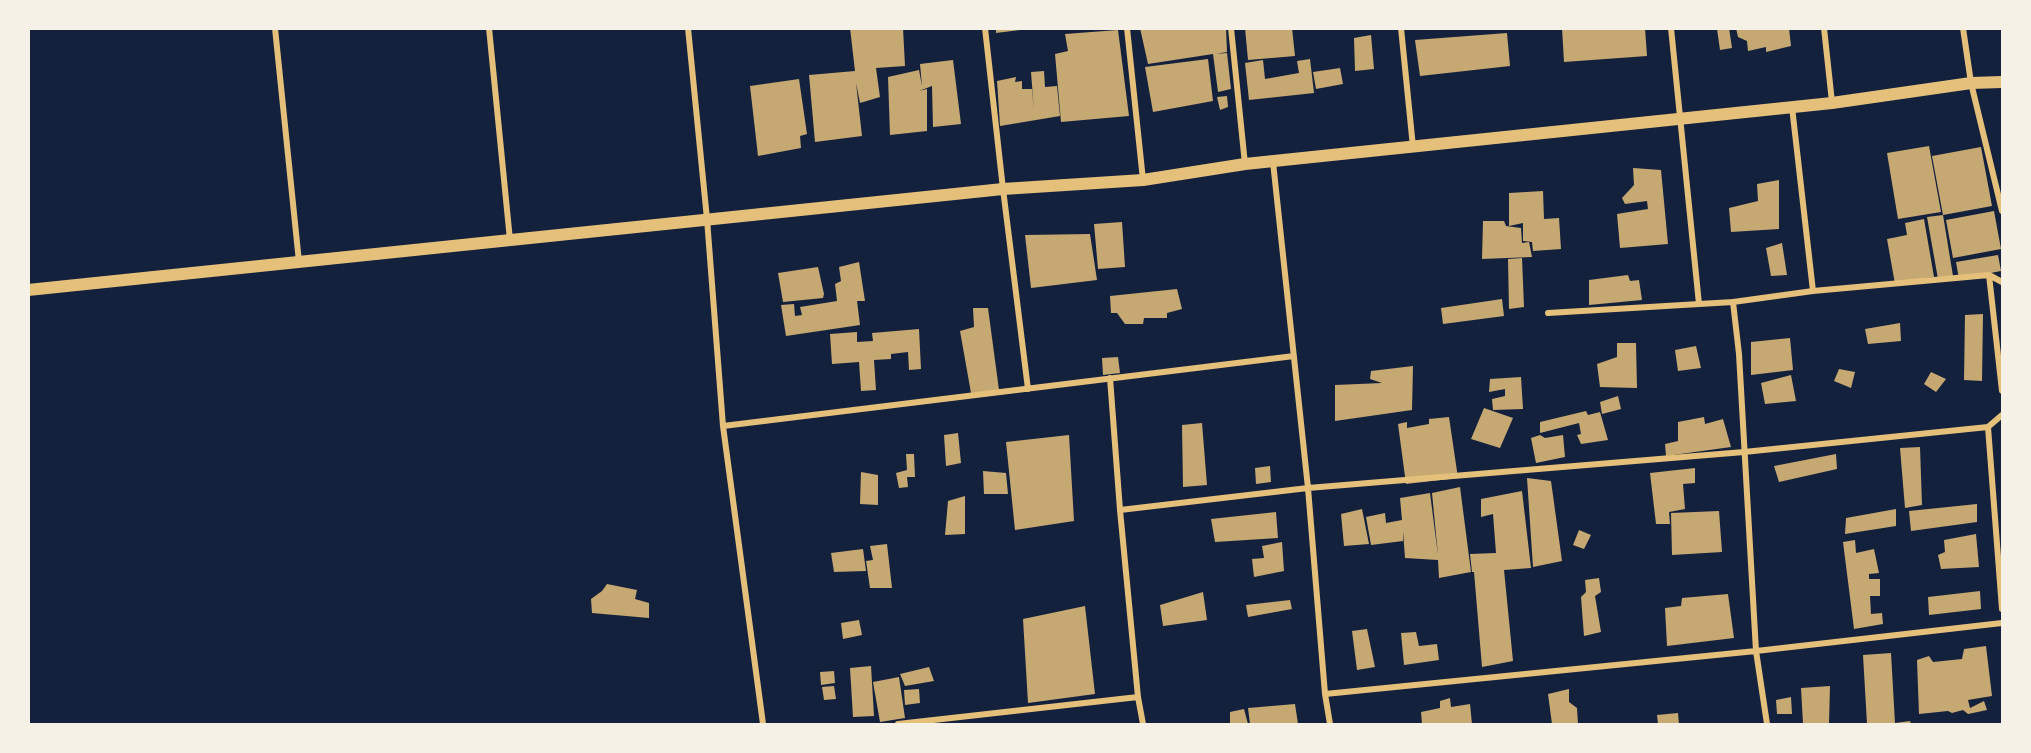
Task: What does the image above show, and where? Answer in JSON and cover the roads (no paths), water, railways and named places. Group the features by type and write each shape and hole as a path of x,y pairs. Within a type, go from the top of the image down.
{"main road":[{"path":"28,290 510,242 707,219 1003,189 1143,180 1245,164 1832,103 1971,83 2002,82"}],"street":[{"path":"275,28 299,262"},
{"path":"489,28 510,242"},
{"path":"688,28 707,219 723,426 763,724"},
{"path":"985,28 1028,389"},
{"path":"1128,28 1143,180"},
{"path":"1231,28 1245,164"},
{"path":"1401,28 1413,147"},
{"path":"1671,28 1699,304"},
{"path":"1824,28 1832,103"},
{"path":"1963,28 1971,83 2002,211"},
{"path":"1792,107 1813,291"},
{"path":"1273,162 1308,488 1325,694 1330,724"},
{"path":"1989,275 2002,391"},
{"path":"1548,313 1733,302 1813,291 1989,275 2002,282"},
{"path":"1733,302 1739,354 1756,651 1767,724"},
{"path":"723,426 1294,356"},
{"path":"1110,378 1120,510 1138,697 1143,724"},
{"path":"1120,510 1308,488 1744,452 1988,427 2002,415"},
{"path":"1988,427 2002,609"},
{"path":"1325,694 1756,651 2002,623"},
{"path":"898,724 1138,697"}]}
